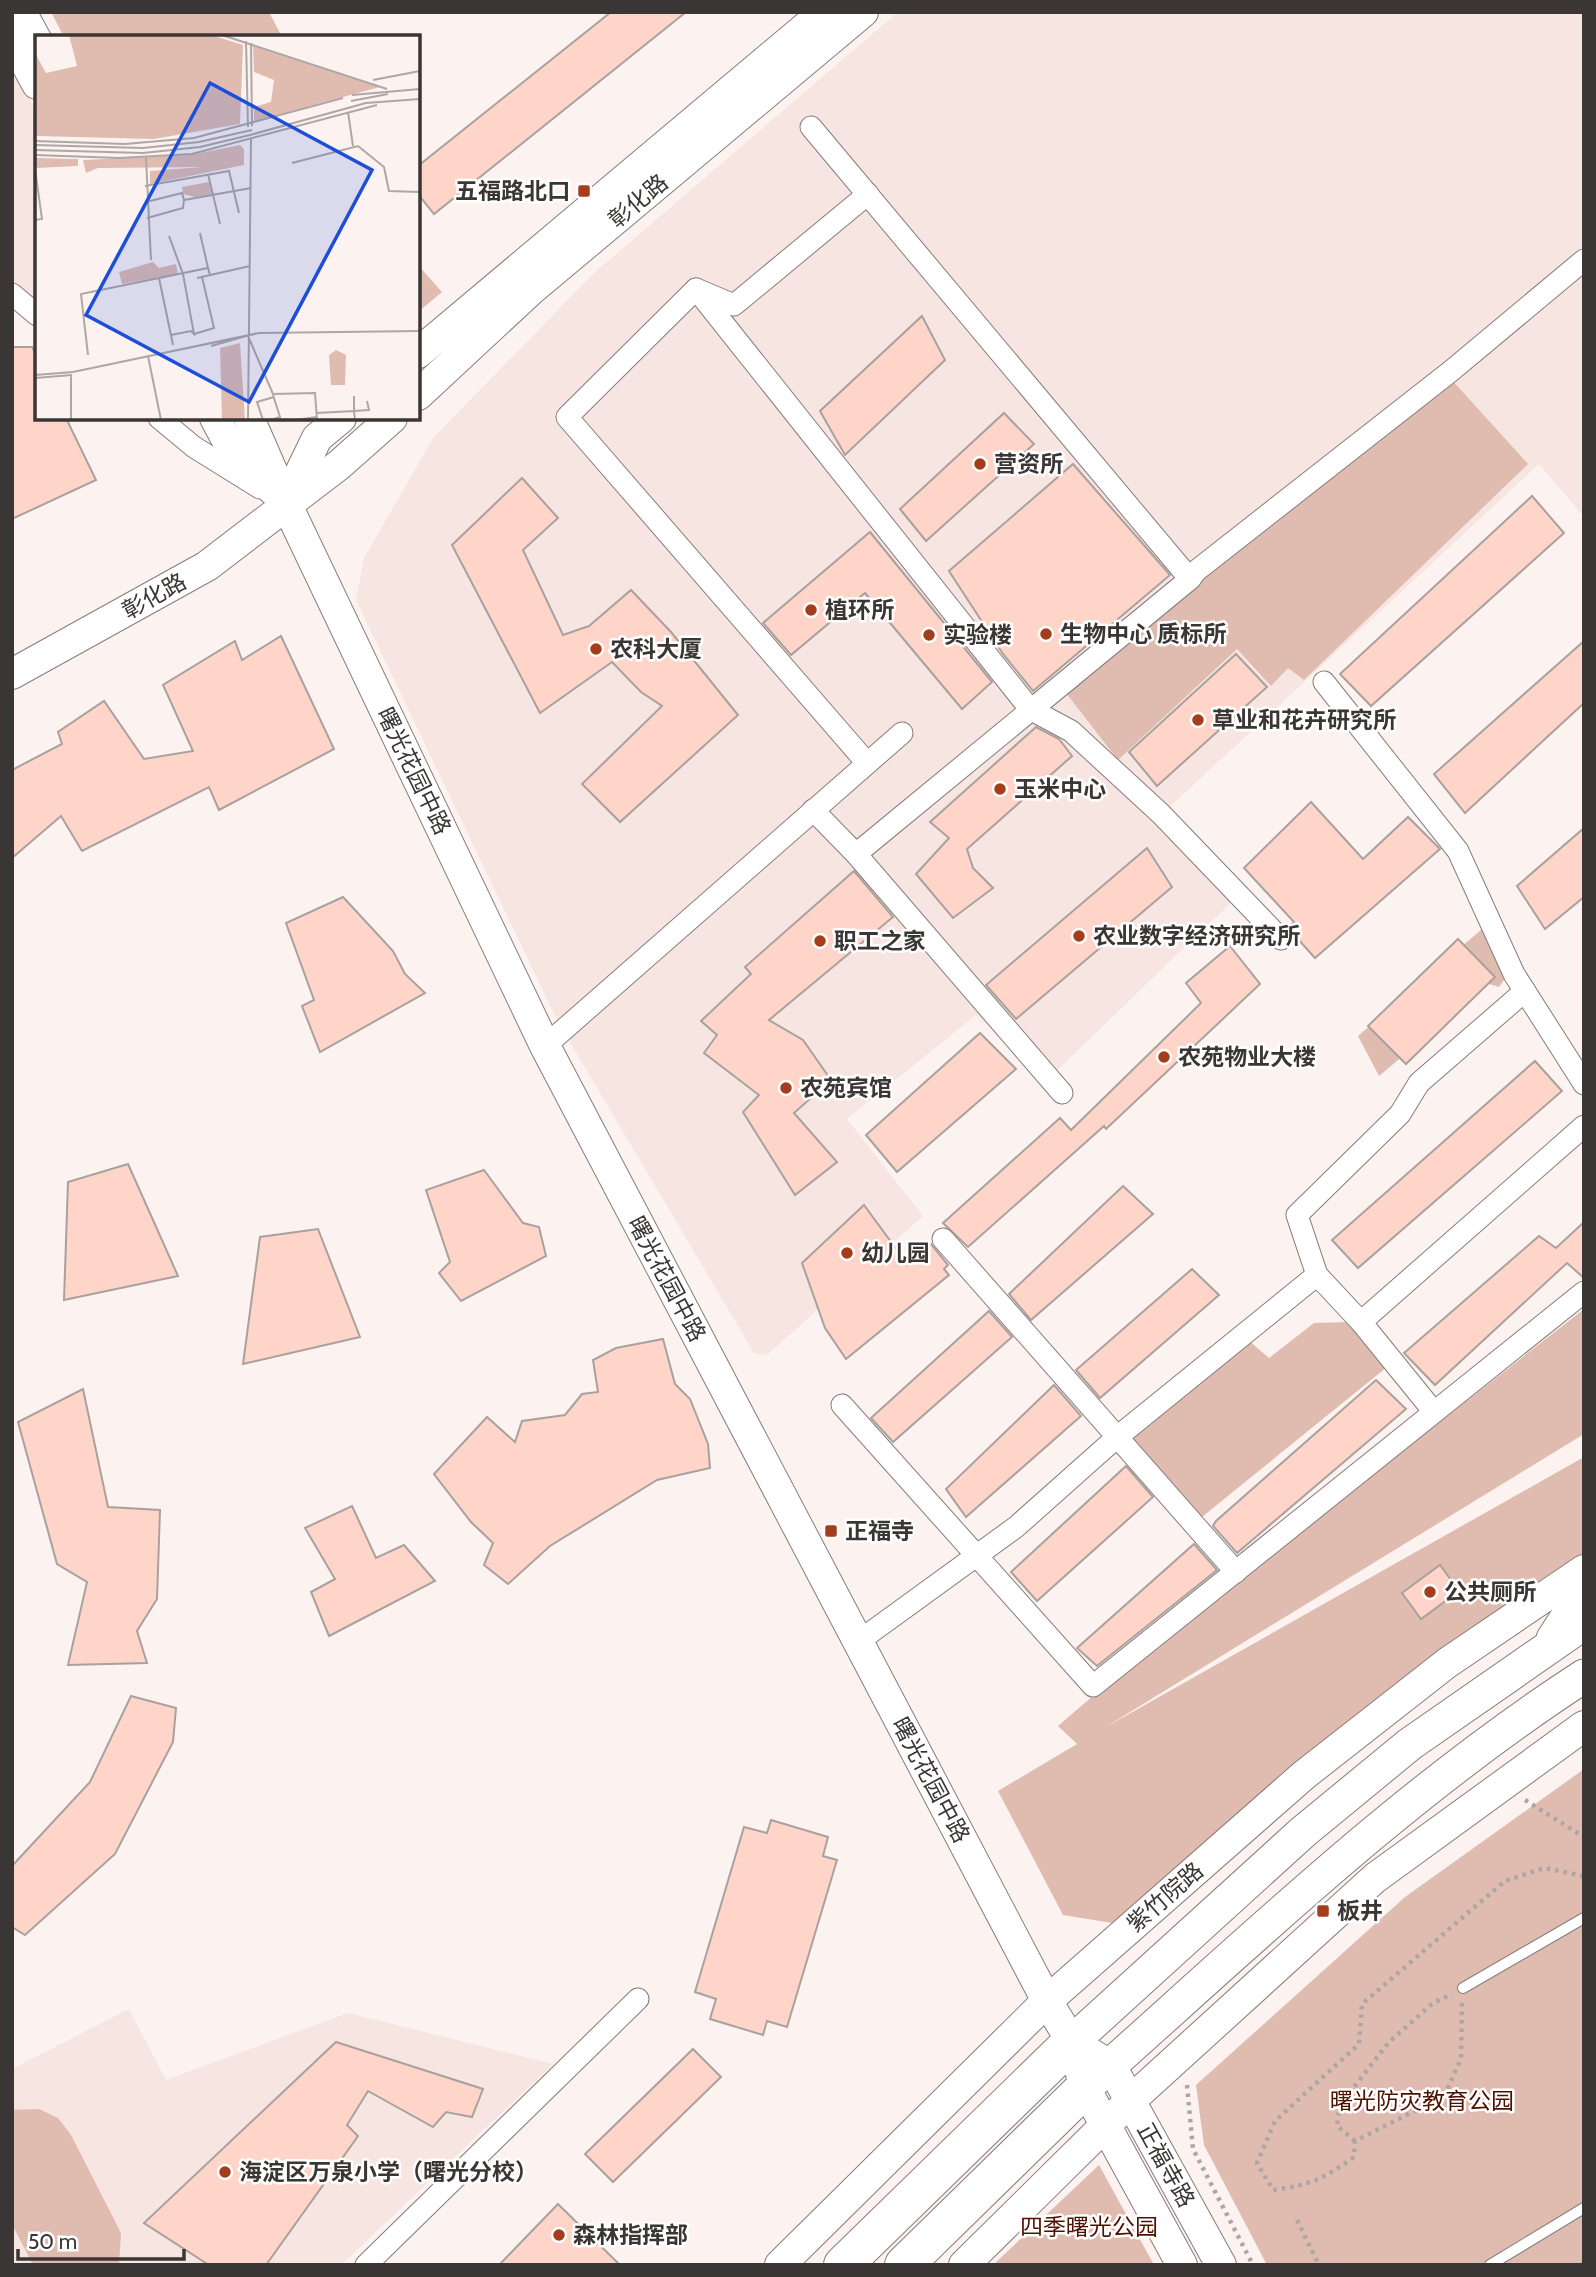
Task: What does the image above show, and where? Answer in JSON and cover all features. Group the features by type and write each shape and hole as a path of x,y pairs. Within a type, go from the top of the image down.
{"highway":[{"name":"紫竹院路","path":"844,2265 1072,2042"},
{"path":"904,2265 1098,2077"}],"main road":[{"path":"1549,1646 1584,1591"},
{"name":"紫竹院路","path":"1072,2042 1303,1832 1410,1744 1584,1623"},
{"path":"1098,2077 1305,1891 1436,1781 1581,1678"}],"street":[{"path":"21,12 35,37"},
{"name":"彰化路","path":"420,351 824,12"},
{"name":"彰化路","path":"420,393 531,290 863,12"},
{"path":"12,38 35,80"},
{"path":"811,127 1190,579"},
{"path":"696,289 734,305 868,194"},
{"path":"856,854 1190,579 1196,571 1458,365 1584,260"},
{"path":"696,289 1030,709 1071,731 1161,814 1281,939"},
{"path":"696,289 567,417 867,763"},
{"path":"12,295 35,313"},
{"path":"161,420 194,447 285,503"},
{"path":"216,420 230,446 285,503"},
{"name":"曙光花园中路","path":"250,420 285,503 545,1046 1047,2001 1098,2077"},
{"name":"彰化路","path":"285,503 317,438 339,420"},
{"name":"彰化路","path":"12,674 207,566 285,503 339,465 390,420"},
{"path":"1324,682 1458,851 1525,991 1584,1084"},
{"path":"545,1046 901,733"},
{"path":"813,810 856,854 1062,1093"},
{"path":"1434,1412 1361,1322 1317,1275 1297,1215 1400,1114 1419,1083 1525,991"},
{"path":"1361,1322 1584,1126"},
{"path":"943,1239 1236,1572"},
{"path":"859,1642 1016,1527 1116,1438 1317,1275"},
{"path":"842,1405 1093,1686 1584,1292"},
{"name":"紫竹院路","path":"779,2265 1047,2001 1304,1775 1447,1663 1584,1570"},
{"path":"964,2265 1130,2101 1375,1878 1584,1726"},
{"path":"366,2265 638,1999"},
{"name":"正福寺路","path":"1098,2077 1130,2101 1221,2265"},
{"name":"正福寺路","path":"1098,2077 1106,2126 1181,2265"}],"lane":[{"path":"1463,1988 1584,1918"},
{"path":"1490,2265 1584,2208"}],"path":[{"path":"1521,1797 1550,1819 1584,1837"},
{"path":"1355,2141 1354,2157 1307,2186 1273,2190 1257,2163 1275,2121 1359,2044 1362,2004 1504,1881 1544,1868 1584,1876"},
{"path":"1463,1988 1461,2059 1444,2096 1355,2141 1337,2126 1340,2105 1389,2042 1433,2003 1463,1988"},
{"path":"1186,2077 1193,2149 1254,2265"},
{"path":"1297,2220 1319,2265"}],"shaded area":[{"path":"898,12 1584,12 1584,517 1539,464 1162,814 1239,895 1049,1078 976,1015 847,1119 923,1216 767,1355 754,1353 558,1022 356,600 364,558 433,438 594,273"},
{"path":"12,67 35,109 35,308 12,292"},
{"name":"海淀区万泉小学（曙光分校）","path":"129,2009 166,2080 348,2013 553,2064 341,2265 12,2265 12,2069"}],"green space":[{"path":"51,12 269,12 281,35 63,35"},
{"path":"420,267 442,292 420,310"},
{"path":"1451,379 1528,464 1304,680 1288,668 1271,686 1237,649 1118,760 1063,689"},
{"path":"1482,929 1511,970 1499,987 1489,984 1379,1076 1358,1036"},
{"path":"1584,1309 1584,1434 1104,1728 1584,1457 1584,1566 1454,1644 1112,1923 1063,1915 998,1791 1077,1744 1058,1726 1129,1665"},
{"path":"1347,1322 1387,1367 1202,1517 1131,1438 1248,1340 1269,1358 1314,1323"},
{"name":"曙光防灾教育公园","path":"1584,1769 1584,2265 1267,2265 1204,2145 1196,2085 1405,1897"},
{"path":"39,2109 58,2118 71,2135 121,2233 119,2265 33,2265 12,2224 12,2110"},
{"name":"四季曙光公园","path":"1099,2165 1154,2265 993,2265"}],"building":[{"path":"611,12 686,12 434,214 420,196 420,164"},
{"path":"922,316 945,360 845,455 820,411"},
{"path":"12,347 32,347 35,352 35,420 67,420 96,480 12,519"},
{"name":"营资所","path":"1004,413 1034,444 926,541 900,509"},
{"name":"生物中心 质标所","path":"1073,464 1170,575 1033,691 1003,654 949,571"},
{"name":"农科大厦","path":"522,478 558,518 523,550 563,635 589,626 631,590 671,632 738,715 620,822 582,784 662,706 641,692 612,662 540,713 452,545"},
{"path":"1532,496 1564,533 1371,706 1340,674"},
{"path":"870,532 992,682 962,709 865,593 791,655 763,623"},
{"path":"281,636 334,749 219,810 209,787 82,851 61,816 12,858 12,770 62,744 58,732 104,701 144,759 193,751 163,685 235,641 242,660"},
{"path":"1584,641 1584,703 1465,813 1434,774"},
{"name":"草业和花卉研究所","path":"1236,654 1267,687 1157,786 1129,752"},
{"name":"玉米中心","path":"1036,727 1059,739 1072,756 967,849 973,868 993,888 953,918 916,874 949,838 930,822"},
{"path":"1311,802 1363,859 1408,817 1440,849 1315,958 1288,928 1294,922 1244,868"},
{"path":"1584,828 1584,897 1545,929 1517,886"},
{"name":"农业数字经济研究所","path":"1147,848 1172,887 1016,1019 986,985"},
{"path":"854,871 893,917 769,1020 803,1040 831,1080 794,1113 837,1162 795,1195 743,1112 759,1095 704,1053 717,1035 701,1021 751,974 745,967"},
{"path":"343,897 393,951 405,974 425,993 320,1052 302,1006 314,1000 286,923"},
{"path":"1458,939 1495,977 1406,1064 1368,1026"},
{"path":"1230,946 1260,984 1106,1129 1104,1126 968,1247 943,1223 1060,1118 1071,1130 1201,1003 1186,983"},
{"path":"980,1033 1016,1069 897,1172 866,1135"},
{"path":"1535,1061 1562,1091 1358,1268 1332,1240"},
{"path":"128,1164 178,1276 64,1300 68,1182"},
{"path":"484,1170 523,1223 539,1227 546,1256 461,1301 439,1273 450,1262 426,1190"},
{"path":"1123,1186 1153,1214 1031,1320 1009,1294"},
{"path":"864,1205 908,1265 931,1244 948,1265 944,1269 949,1275 846,1359 825,1328 802,1263"},
{"path":"1584,1222 1584,1278 1567,1263 1435,1385 1404,1353 1539,1236 1556,1248"},
{"path":"318,1229 360,1337 243,1364 260,1237"},
{"path":"1192,1269 1219,1295 1100,1398 1076,1370"},
{"path":"989,1311 1012,1337 893,1442 871,1418"},
{"path":"663,1339 675,1384 690,1399 708,1444 710,1468 657,1480 550,1546 508,1584 484,1565 493,1543 471,1522 434,1474 487,1417 515,1442 522,1421 565,1415 582,1394 598,1392 593,1360 616,1348"},
{"path":"1376,1380 1406,1409 1237,1553 1213,1526 1216,1521"},
{"path":"1054,1385 1081,1416 966,1517 946,1489"},
{"path":"83,1389 108,1507 160,1510 157,1599 137,1631 147,1663 68,1665 87,1582 57,1564 18,1422"},
{"path":"1126,1466 1153,1497 1037,1601 1011,1572"},
{"path":"352,1506 376,1558 404,1545 435,1581 329,1636 311,1592 335,1579 305,1528"},
{"path":"1194,1544 1217,1570 1097,1666 1077,1648"},
{"name":"公共厕所","path":"1440,1565 1459,1591 1421,1619 1402,1593"},
{"path":"131,1696 176,1708 173,1742 115,1854 25,1935 12,1927 12,1866 90,1782"},
{"path":"771,1820 828,1837 823,1856 837,1860 787,2027 767,2021 763,2035 710,2019 716,1999 695,1992 744,1827 767,1833"},
{"path":"336,2042 483,2089 472,2117 446,2112 433,2127 368,2091 347,2125 358,2136 266,2265 209,2265 144,2223"},
{"path":"693,2049 721,2077 613,2182 585,2154"},
{"name":"森林指挥部","path":"558,2204 620,2265 499,2265"}],"place":[{"name":"五福路北口","path":"584,191"},
{"name":"营资所","path":"980,464"},
{"name":"植环所","path":"811,610"},
{"name":"生物中心 质标所","path":"1046,634"},
{"name":"实验楼","path":"929,635"},
{"name":"农科大厦","path":"596,649"},
{"name":"草业和花卉研究所","path":"1198,720"},
{"name":"玉米中心","path":"1000,789"},
{"name":"农业数字经济研究所","path":"1079,936"},
{"name":"职工之家","path":"820,941"},
{"name":"农苑物业大楼","path":"1164,1057"},
{"name":"农苑宾馆","path":"786,1088"},
{"name":"幼儿园","path":"847,1253"},
{"name":"正福寺","path":"831,1531"},
{"name":"公共厕所","path":"1430,1592"},
{"name":"板井","path":"1323,1911"},
{"name":"海淀区万泉小学（曙光分校）","path":"225,2172"},
{"name":"森林指挥部","path":"559,2235"}]}
